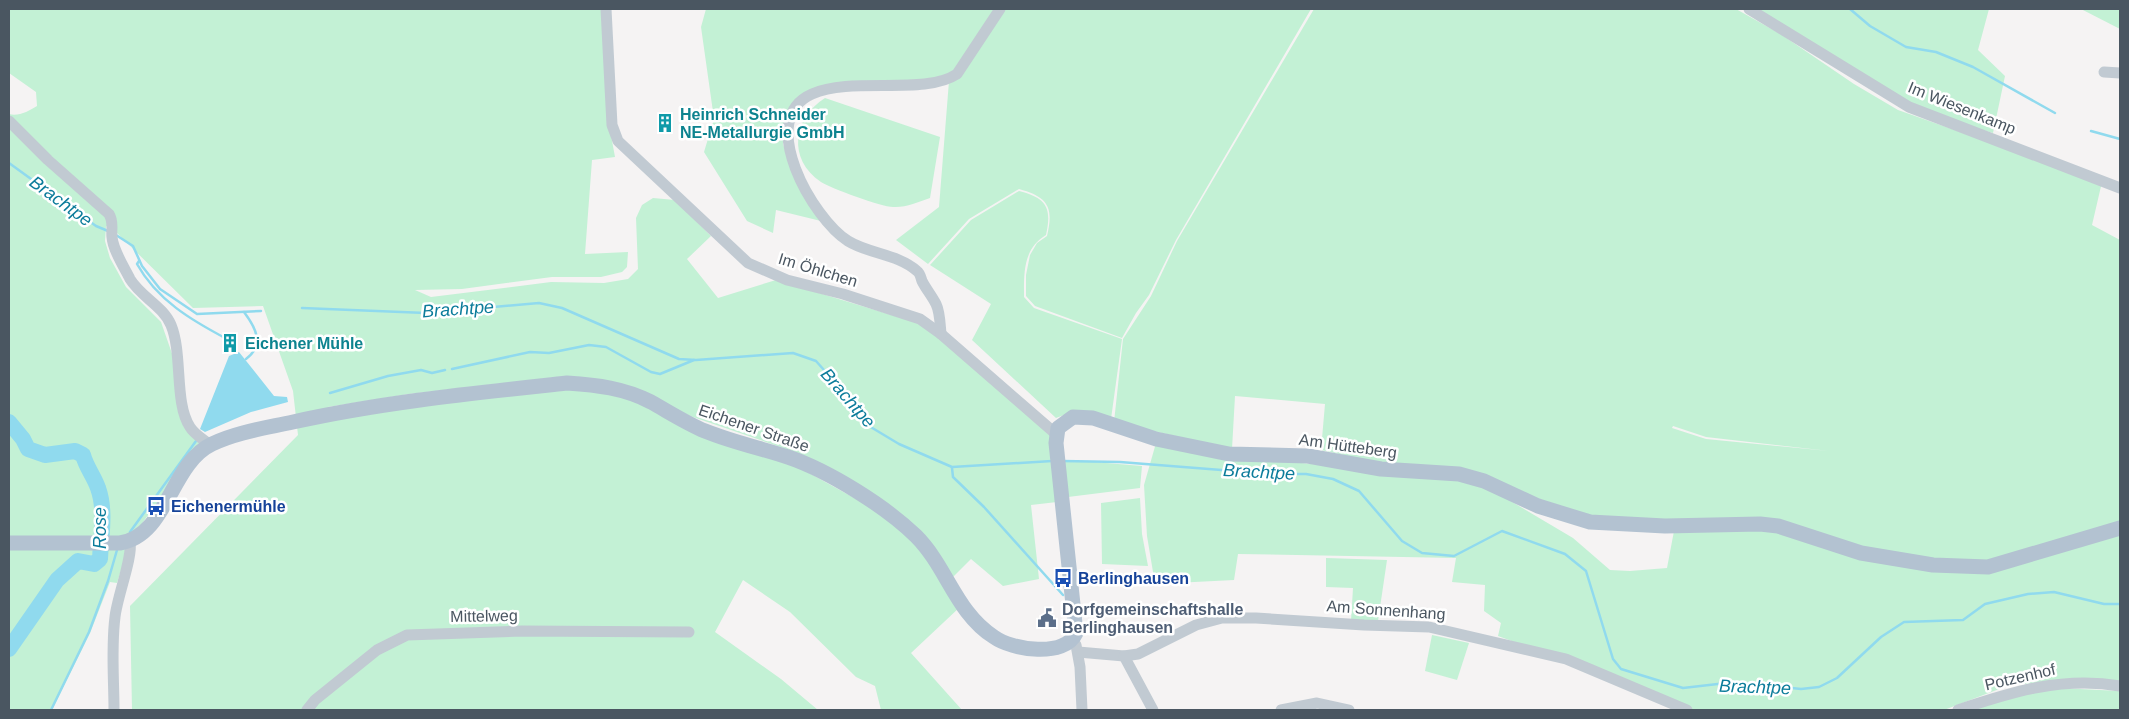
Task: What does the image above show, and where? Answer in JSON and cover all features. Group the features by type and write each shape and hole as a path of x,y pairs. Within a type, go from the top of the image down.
{"main road":[{"name":"Eichener Straße","path":"210,445 240,434 373,406 567,383 594,385 626,391 704,431 789,457 812,467 891,515 931,553 966,612 984,630 1001,642 1020,648 1046,648 1067,643 1076,645"},
{"name":"Am Hütteberg","path":"1056,440 1058,428 1066,420 1081,416 1156,439 1229,454 1308,456 1388,470 1459,474 1484,481 1538,506 1581,520 1622,525 1760,524 1778,526 1876,557 1977,568 2005,563 2120,528"},
{"path":"1056,440 1076,618 1076,645"},
{"path":"9,543 130,542 146,531 190,465 210,445"}],"street":[{"name":"Im Öhlchen","path":"606,9 612,125 618,141 748,263 787,280 843,294 920,319 941,334 1056,440"},
{"path":"941,334 936,306 918,272 886,254 848,241 833,228 811,200 798,176 787,144 791,119 802,101 821,91 876,84 936,84 947,81 957,74 1000,9"},
{"name":"Im Wiesenkamp","path":"1749,9 1909,107 2120,188"},
{"path":"2104,72 2120,73"},
{"path":"9,121 111,217 112,237 131,280 162,312 171,326 179,364 181,396 186,420 190,428 210,445"},
{"path":"114,710 115,617 121,585 131,550 130,542"},
{"name":"Am Sonnenhang","path":"1076,645 1124,656 1138,654 1202,622 1222,618 1430,627 1566,659 1688,710"},
{"name":"Mittelweg","path":"307,710 315,700 371,655 407,635 522,631 689,632"},
{"path":"1076,645 1082,710"},
{"path":"1124,656 1152,710"},
{"name":"Potzenhof","path":"1958,710 2039,686 2060,683 2120,686"},
{"path":"1281,710 1317,703 1348,710"}],"green space":[{"path":"9,9 601,9 608,119 615,157 592,160 585,254 628,252 627,267 622,272 601,277 552,277 462,289 415,290 431,297 551,282 604,283 628,279 638,269 636,218 642,205 653,198 675,200 711,236 687,259 718,298 776,280 918,323 939,337 1051,436 1057,502 1031,505 1039,579 1003,586 971,559 950,580 939,556 915,530 891,510 848,481 795,452 693,417 627,388 568,376 409,394 328,407 329,415 509,390 594,388 626,394 679,423 712,438 789,462 896,521 933,557 960,607 911,653 962,710 881,710 875,686 856,677 790,612 743,580 715,632 781,679 818,710 132,710 130,606 298,435 293,391 263,306 193,308 115,231 106,226 105,241 110,258 126,287 161,322 176,365 178,395 184,427 200,444 135,533 121,536 9,538 9,114 27,112 37,106 36,92 9,73"},
{"path":"706,9 998,9 955,72 946,78 822,88 787,114 783,144 794,176 825,222 776,210 773,233 747,221 704,152 714,119 701,27"},
{"path":"1001,9 1311,9 1176,240 1149,295 1122,338 1035,306 1026,296 1026,275 1030,255 1037,243 1047,236 1050,218 1049,210 1042,200 1029,192 1019,189 969,219 928,264 896,240 939,207 949,81"},
{"path":"1314,9 1736,9 1782,35 1854,84 1898,110 2102,182 2092,225 2120,240 2120,522 1985,563 1900,557 1811,531 1583,516 1500,484 1388,465 1321,450 1325,404 1235,396 1232,449 1114,422 1123,339 1151,296 1177,241","holes":["1673,426 1706,437 1829,451 1706,439 1672,428"]},
{"path":"1754,9 1989,9 1978,50 2005,76 1993,133 1957,123 1911,105"},
{"path":"2081,9 2120,9 2120,29"},
{"path":"825,98 940,137 930,198 902,207 887,206 834,188 821,182 810,173 799,151 798,139 806,116 814,106"},
{"path":"1019,191 1036,197 1041,201 1045,206 1048,218 1046,235 1033,247 1026,262 1024,297 1034,308 1122,339 1111,419 1072,412 1056,418 972,340 991,304 930,265 971,220"},
{"path":"1156,443 1269,460 1448,477 1492,490 1573,538 1610,570 1630,571 1667,568 1674,531 1776,530 1966,573 2120,530 2120,683 2060,680 2007,686 1944,710 1693,710 1636,686 1498,636 1501,623 1484,611 1485,585 1452,582 1456,558 1238,554 1234,580 1155,584 1147,536 1144,485"},
{"path":"1082,461 1142,466 1140,488 1068,497 1064,462"},
{"path":"1140,498 1142,534 1148,566 1102,564 1101,503"},
{"path":"9,546 125,546 127,551 117,583 110,582 90,633 52,710 9,710"},
{"path":"1326,558 1387,560 1378,621 1351,621 1353,588 1326,587"},
{"path":"1432,635 1469,643 1457,680 1425,671"},
{"path":"2060,688 2120,691 2120,710 1970,710 2014,696"}],"water":[{"path":"239,352 274,396 287,397 288,402 251,412 205,432 200,429 229,356"}],"waterway":[{"path":"1850,9 1870,26 1906,47 1936,52 1973,67 2055,113"},
{"path":"2091,131 2120,139"},
{"name":"Brachtpe","path":"9,163 96,226 108,231"},
{"name":"Brachtpe","path":"116,235 133,246 142,266 160,289 197,314 261,311"},
{"path":"139,261 137,264 145,277 165,299 188,316 227,339"},
{"name":"Brachtpe","path":"302,308 426,313 539,303 562,308 679,359 696,360 793,353 816,361 854,404 869,426 899,444 952,467 1052,461"},
{"path":"244,312 257,336 255,348 246,359"},
{"path":"452,369 530,352 549,353 589,345 606,347 651,372 660,374 694,360"},
{"path":"330,393 388,376 421,370 432,373 445,370"},
{"name":"Rose","path":"9,422 23,439 28,449 45,455 75,451 83,455 98,488 102,505 100,559 94,564 78,561 57,580 9,649"},
{"path":"130,532 196,441"},
{"name":"Brachtpe","path":"1062,461 1120,462 1273,474 1306,474 1333,479 1359,491 1402,541 1422,553 1454,556 1502,531 1565,554 1586,571 1613,659 1621,669 1683,688 1735,682 1801,689 1819,687 1837,678 1881,637 1904,622 1963,620 1985,604 2028,594 2054,592 2104,604 2120,604"},
{"path":"952,468 953,477 984,507 1063,595"},
{"path":"51,710 89,632 108,581 117,550"}],"place":[{"name":"Heinrich Schneider NE-Metallurgie GmbH","path":"665,123"},
{"name":"Eichener Mühle","path":"230,343"},
{"name":"Eichenermühle","path":"156,506"},
{"name":"Berlinghausen","path":"1063,578"},
{"name":"Dorfgemeinschaftshalle Berlinghausen","path":"1047,618"}]}
